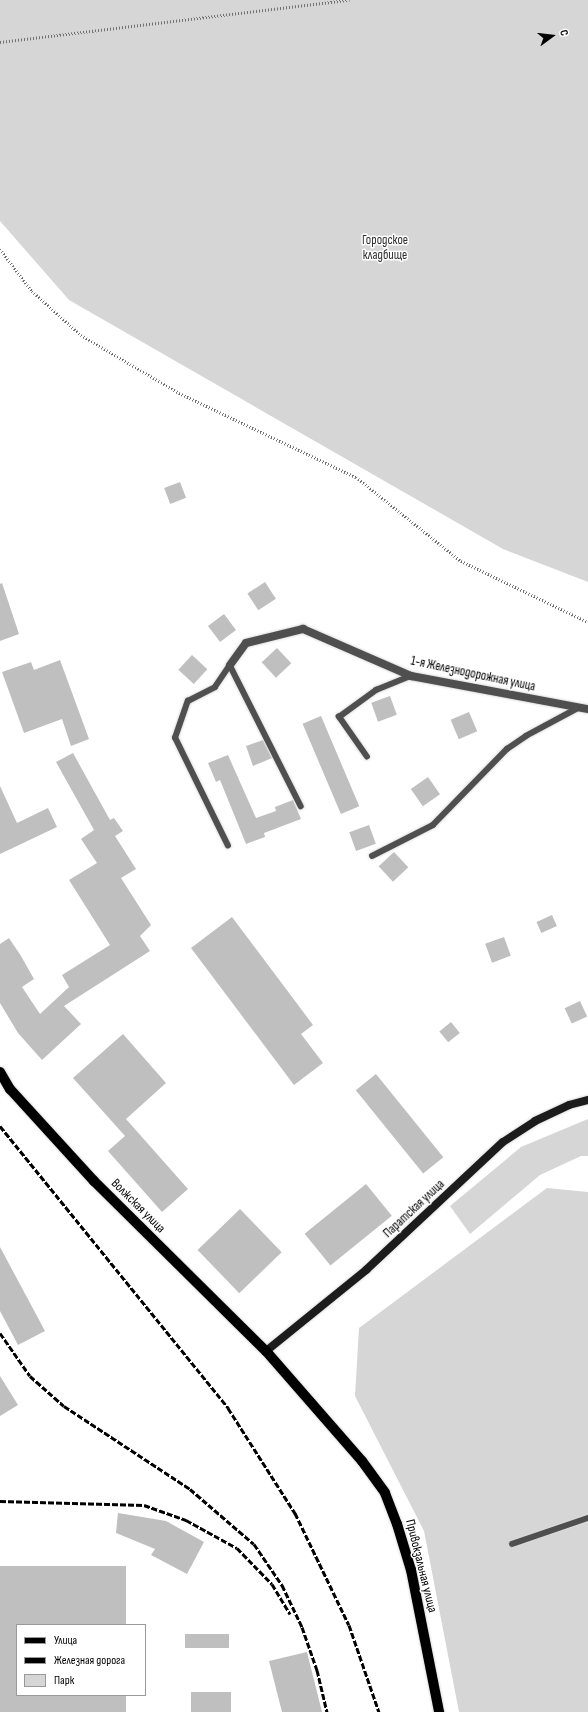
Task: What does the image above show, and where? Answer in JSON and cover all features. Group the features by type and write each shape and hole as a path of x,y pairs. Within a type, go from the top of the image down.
{"main road":[{"name":"Волжская улица","path":"0,1072 10,1089 94,1181 266,1351"},
{"name":"Паратская улица","path":"266,1351 366,1270 503,1142 535,1121 569,1105 588,1100"},
{"name":"Привокзальная улица","path":"266,1351 362,1461 384,1493 397,1524 411,1570 439,1712"}],"street":[{"name":"1-я Железнодорожная улица","path":"230,665 246,643 303,629 411,676 588,709"}],"lane":[{"path":"228,846 175,738 188,701 215,687 230,665 301,806"},
{"path":"367,757 340,717 376,690 411,676"},
{"path":"372,856 433,825 507,750 526,736 578,708"},
{"path":"512,1544 588,1518"}],"path":[{"path":"0,42 349,0"},
{"path":"0,250 32,291 81,335 180,393 356,477 462,561 588,622"}],"green space":[{"name":"Городское кладбище","path":"0,0 588,0 588,582 503,549 69,300 0,221"},
{"path":"588,1119 588,1156 581,1156 540,1175 470,1234 450,1206 521,1147"},
{"path":"547,1188 588,1192 588,1712 459,1712 424,1531 355,1396 359,1328"}],"building":[{"path":"180,482 186,498 170,504 164,488"},
{"path":"265,582 276,599 258,610 247,593"},
{"path":"2,583 19,634 0,641 0,584"},
{"path":"224,614 236,630 220,642 208,626"},
{"path":"277,648 291,663 276,678 262,662"},
{"path":"192,655 207,669 194,684 178,670"},
{"path":"60,660 89,739 71,746 62,719 24,733 2,672 31,662 34,670"},
{"path":"390,696 397,715 378,722 371,703"},
{"path":"469,712 477,731 459,739 451,720"},
{"path":"321,716 359,806 341,814 303,724"},
{"path":"263,740 272,758 253,766 246,746"},
{"path":"73,753 110,820 114,818 123,831 115,836 136,869 121,878 151,925 140,936 150,951 64,1006 81,1024 42,1060 18,1033 0,1003 0,944 9,938 21,956 34,979 22,987 40,1014 69,987 62,975 110,945 69,880 97,863 81,839 94,830 56,762"},
{"path":"228,755 256,818 276,811 275,807 293,800 301,819 264,833 265,837 246,844 220,780 216,782 208,763"},
{"path":"428,777 440,794 423,806 411,789"},
{"path":"0,786 17,823 48,808 57,827 0,854"},
{"path":"369,825 376,844 356,851 349,832"},
{"path":"394,852 408,867 393,882 379,866"},
{"path":"552,915 557,926 541,933 536,922"},
{"path":"232,917 313,1025 301,1034 323,1063 294,1085 191,948"},
{"path":"504,937 511,956 492,963 485,944"},
{"path":"580,1001 587,1016 572,1024 565,1008"},
{"path":"451,1022 460,1033 448,1042 439,1031"},
{"path":"123,1034 166,1083 126,1119 188,1189 162,1212 108,1151 125,1136 73,1078"},
{"path":"376,1074 443,1157 423,1174 356,1090"},
{"path":"366,1184 392,1216 330,1266 305,1234"},
{"path":"240,1209 282,1252 239,1293 198,1250"},
{"path":"0,1247 45,1331 18,1345 0,1311"},
{"path":"0,1376 18,1405 0,1416"},
{"path":"118,1513 166,1521 204,1542 187,1574 151,1555 155,1549 116,1533"},
{"path":"0,1566 126,1566 126,1624 16,1624 16,1696 126,1696 126,1712 0,1712"},
{"path":"185,1634 229,1634 229,1648 185,1648"},
{"path":"307,1652 322,1712 282,1712 269,1661"},
{"path":"191,1692 231,1692 231,1712 191,1712"}],"railway":[{"path":"0,1126 228,1408 295,1513 349,1625 379,1712"},
{"path":"0,1333 30,1376 64,1406 190,1489 254,1544 282,1585 302,1627 317,1670 327,1712"},
{"path":"0,1501 144,1505 186,1520 237,1548 272,1584 290,1614"}]}
